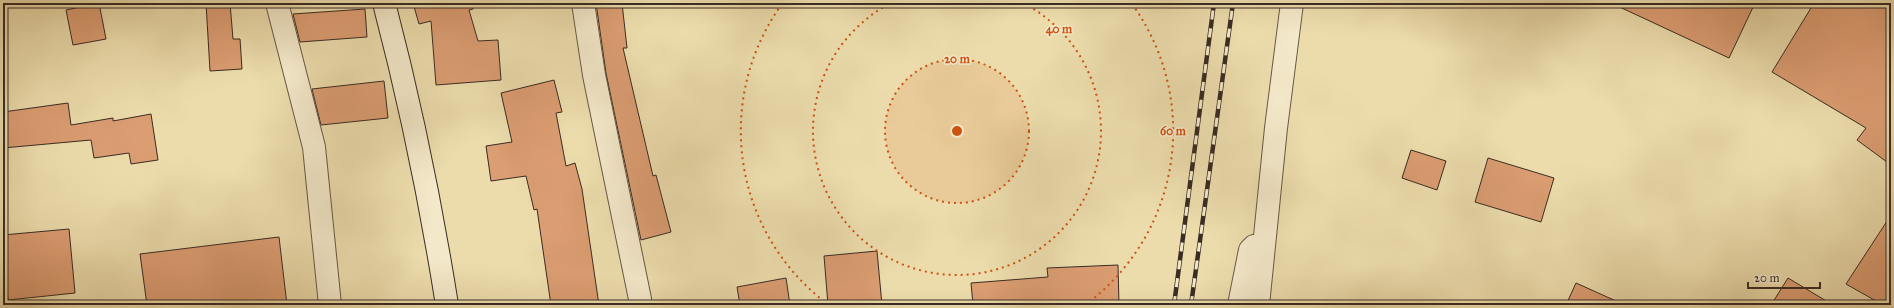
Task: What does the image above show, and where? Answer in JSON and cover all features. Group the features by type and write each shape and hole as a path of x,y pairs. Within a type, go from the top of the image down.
{"street":[{"path":"277,3 314,147 330,305"},
{"path":"384,3 397,52 439,257 447,305"},
{"path":"583,3 594,75 640,299"},
{"path":"1258,305 1292,3"},
{"path":"1239,305 1250,250 1253,246 1264,246"}],"building":[{"path":"99,3 106,39 73,45 66,10"},
{"path":"206,3 230,3 233,39 240,39 242,69 210,71"},
{"path":"413,3 472,3 473,9 469,10 478,41 498,40 501,80 436,85 431,21 419,24"},
{"path":"596,3 622,3 627,48 623,48 653,176 656,175 671,232 641,240 606,73"},
{"path":"1611,3 1755,3 1729,58"},
{"path":"1814,3 1891,3 1891,165 1857,140 1866,128 1772,72"},
{"path":"365,9 367,37 300,42 293,14"},
{"path":"554,80 562,112 556,113 566,166 575,163 582,189 599,305 551,305 537,209 534,210 526,176 491,181 486,146 512,142 501,93"},
{"path":"384,81 388,118 321,125 312,89"},
{"path":"68,103 71,125 113,118 113,121 151,114 158,160 131,164 129,153 94,158 91,140 3,148 3,112"},
{"path":"1411,150 1446,161 1437,190 1402,178"},
{"path":"1488,158 1554,178 1541,222 1475,202"},
{"path":"1891,215 1891,305 1883,305 1846,284"},
{"path":"69,229 75,293 8,300 3,235"},
{"path":"279,237 287,305 147,305 140,254"},
{"path":"877,251 882,305 828,305 824,256"},
{"path":"1118,265 1119,305 973,305 971,283 1048,277 1047,268"},
{"path":"786,278 790,305 740,305 737,287"},
{"path":"1788,278 1833,305 1771,305"},
{"path":"1576,283 1625,305 1566,305"}],"railway":[{"path":"1174,305 1214,3"},
{"path":"1191,305 1233,3"}]}
